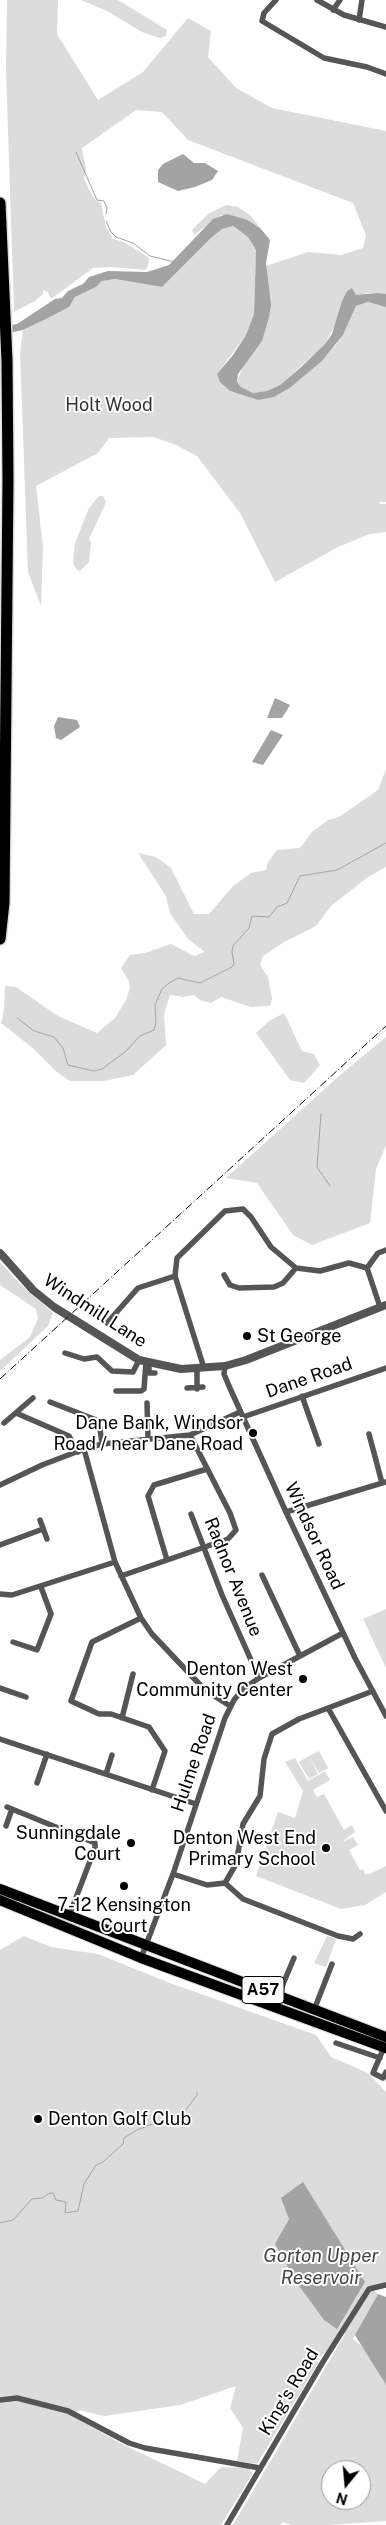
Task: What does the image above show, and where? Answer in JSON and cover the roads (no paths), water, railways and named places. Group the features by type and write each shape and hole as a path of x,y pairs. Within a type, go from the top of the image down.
{"highway":[{"path":"0,203 7,361 8,480 4,874 0,939"},
{"name":"A57","path":"0,1889 146,1947 314,2010 386,2044"},
{"name":"A57","path":"0,1900 214,1986 386,2044"},
{"name":"A57","path":"146,1947 151,1954 189,1970 214,1986"}],"street":[{"path":"276,0 264,13 262,20 324,58 367,67 386,74"},
{"path":"317,0 334,10 359,20 386,27"},
{"path":"334,10 340,0"},
{"path":"359,20 362,0"},
{"path":"196,1388 200,1368 175,1276 177,1258 225,1211 237,1208 244,1209 251,1216 271,1247 296,1268 320,1271 349,1263 367,1268"},
{"path":"367,1268 378,1253 386,1250"},
{"name":"Windmill Lane","path":"0,1253 40,1296 144,1362 181,1369 225,1366 274,1350 383,1306"},
{"path":"224,1275 230,1285 240,1288 274,1287 283,1284 296,1268"},
{"path":"367,1268 383,1306"},
{"path":"106,1323 138,1288 175,1276"},
{"path":"65,1353 84,1359 97,1357 112,1371 133,1372 144,1362"},
{"path":"144,1362 148,1372 155,1374"},
{"path":"116,1391 141,1391 144,1389 144,1362"},
{"name":"Windsor Road","path":"225,1366 224,1374 286,1512 343,1633 386,1716"},
{"name":"Dane Road","path":"0,1485 42,1465 84,1449 102,1444 190,1434 241,1414 386,1368"},
{"path":"187,1388 203,1387"},
{"path":"302,1396 319,1444"},
{"path":"4,1423 34,1398"},
{"path":"50,1402 99,1420 102,1444"},
{"path":"147,1403 148,1439"},
{"path":"16,1413 70,1436 78,1452"},
{"path":"121,1576 228,1539 236,1530 230,1513 190,1434"},
{"path":"286,1512 384,1482 368,1434"},
{"path":"84,1449 115,1562 141,1618 152,1634 205,1690 230,1706"},
{"path":"167,1560 148,1496 154,1485 207,1469"},
{"name":"Radnor Avenue","path":"191,1514 222,1595 259,1678"},
{"path":"40,1520 47,1539"},
{"path":"0,1545 43,1529"},
{"path":"0,1594 12,1595 41,1587 115,1562"},
{"path":"262,1575 300,1656"},
{"path":"13,1642 38,1650 51,1614 41,1587"},
{"path":"141,1618 92,1642 70,1701 99,1714 111,1714 149,1727 165,1751 152,1790"},
{"name":"Hulme Road","path":"141,1958 173,1874 230,1706 243,1689 259,1678 343,1633"},
{"path":"122,1718 133,1674"},
{"path":"0,1688 26,1697"},
{"path":"226,1883 236,1864 243,1824 260,1796 264,1758 272,1734 292,1722 373,1691"},
{"path":"328,1708 386,1811"},
{"path":"0,1739 196,1804"},
{"path":"37,1783 47,1754"},
{"path":"106,1774 112,1755"},
{"path":"6,1826 10,1808 95,1843 95,1848 69,1916"},
{"path":"173,1874 207,1885 226,1883 243,1899 338,1936 353,1938 360,1934"},
{"path":"278,1996 294,1958"},
{"path":"314,2010 332,1964"},
{"path":"336,2043 380,2058"},
{"path":"386,2044 373,2073 383,2078 386,2072"},
{"name":"King's Road","path":"227,2525 321,2365 369,2290 386,2285"},
{"path":"0,2400 17,2398 68,2411 122,2440 145,2448 260,2468"}],"water":[{"path":"183,154 194,163 205,163 218,171 212,180 178,191 158,182 158,170 163,164"},
{"path":"227,214 248,220 261,229 270,240 266,263 271,305 269,317 262,341 238,374 237,382 241,387 253,393 267,391 280,385 300,368 325,344 332,334 342,301 347,291 352,288 356,295 386,294 386,307 368,302 356,306 343,335 322,361 291,387 274,397 258,400 230,391 220,382 217,374 233,355 246,335 254,314 256,250 248,237 233,226 222,229 211,238 162,287 115,279 102,281 96,287 75,297 69,307 23,330 0,335 0,327 17,324 55,299 62,298 68,291 83,284 89,277 108,271 147,272 169,265 213,219"},
{"path":"275,698 290,705 282,718 267,718"},
{"path":"58,717 77,720 80,727 61,740 56,738 54,726"},
{"path":"271,730 283,735 263,765 252,762"},
{"name":"Gorton Upper Reservoir","path":"303,2182 365,2282 337,2329 324,2320 297,2283 275,2244 289,2219 281,2198"},
{"name":"Gorton Upper Reservoir","path":"378,2294 386,2297 386,2385 355,2335"}],"waterway":[{"path":"76,152 97,200 104,201 107,208 106,214"},
{"path":"106,221 111,232 116,237 133,243 150,256 175,262"},
{"path":"17,1018 34,1031 54,1037 63,1048 68,1065 94,1071 102,1069 125,1052 140,1036 154,1030 156,1022 155,1005 162,989 169,983 178,978 200,983 232,967 234,964 233,946 249,928 252,916 269,917 277,907 287,903 300,876 337,870 386,843"},
{"path":"321,1114 317,1167 330,1186"},
{"path":"0,2223 13,2220 32,2199 42,2198 50,2193 53,2193 56,2200 66,2202 65,2213 78,2211 84,2184 96,2165 103,2162 123,2144 124,2138 137,2130 184,2112 197,2095 197,2092"}],"railway":[{"path":"0,1379 386,1026"}],"place":[{"name":"St George","path":"247,1336"},
{"name":"Dane Bank, Windsor Road / near Dane Road","path":"253,1433"},
{"name":"Denton West Community Center","path":"303,1679"},
{"name":"Sunningdale Court","path":"131,1843"},
{"name":"Denton West End Primary School","path":"326,1848"},
{"name":"7-12 Kensington Court","path":"124,1886"},
{"name":"Denton Golf Club","path":"38,2119"}],"park label":[{"name":"Holt Wood","path":"109,405"}]}
